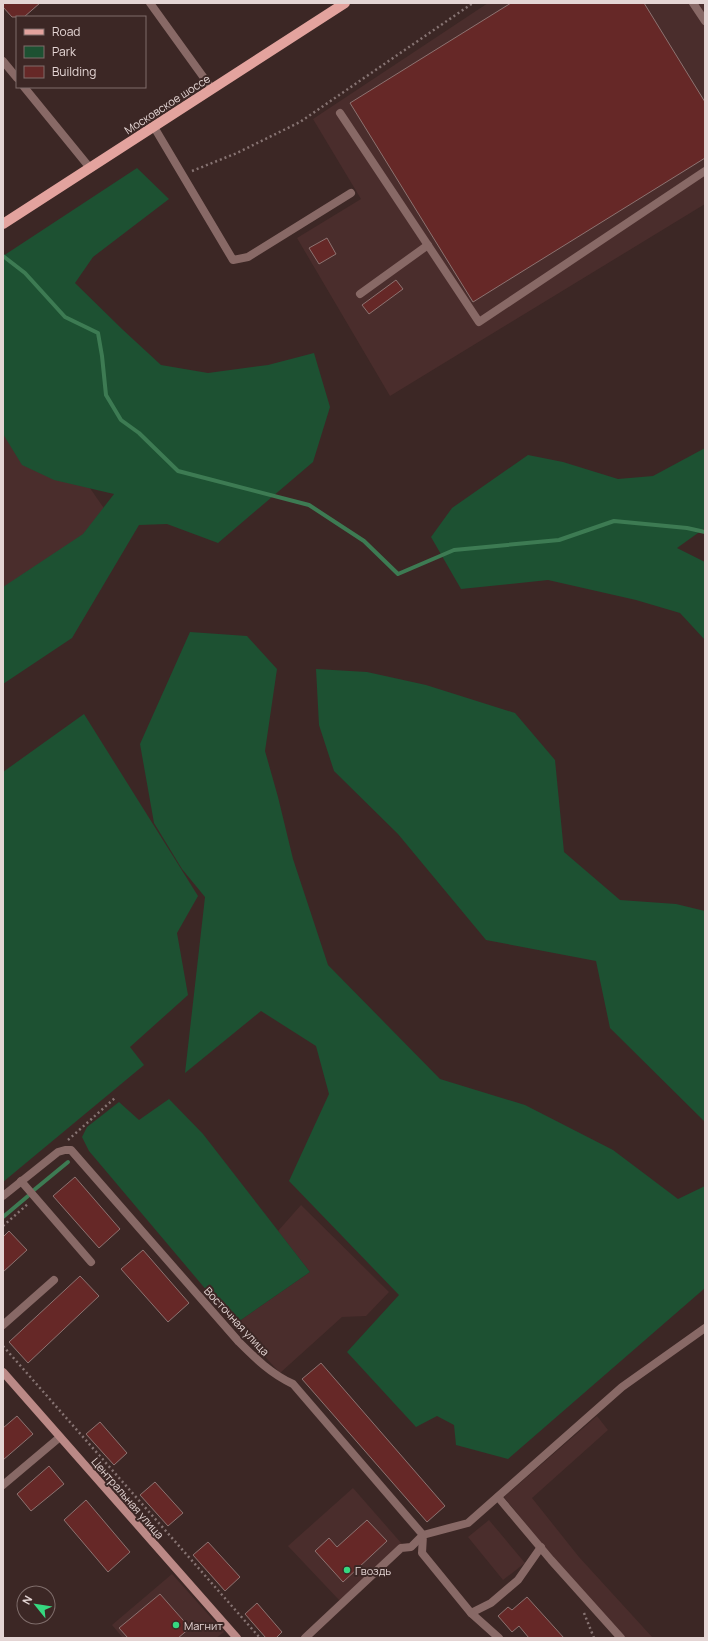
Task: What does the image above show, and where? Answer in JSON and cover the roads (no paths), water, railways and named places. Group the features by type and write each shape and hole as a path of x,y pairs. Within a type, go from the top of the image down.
{"main road":[{"name":"Московское шоссе","path":"3,224 345,3"}],"street":[{"path":"150,3 212,89"},
{"path":"693,3 705,21"},
{"path":"3,61 16,77"},
{"path":"25,88 90,168"},
{"path":"340,113 479,322 705,171"},
{"path":"154,127 233,260 248,257 350,193"},
{"path":"360,294 428,245"},
{"name":"Восточная улица","path":"21,1181 58,1152 68,1150 254,1358 279,1378 293,1384 423,1536"},
{"path":"3,1196 21,1181 91,1262"},
{"path":"3,1325 54,1280"},
{"path":"305,1638 401,1548 411,1547 423,1536 468,1523 622,1387 705,1328"},
{"name":"Центральная улица","path":"3,1372 236,1638"},
{"path":"3,1485 60,1437"},
{"path":"498,1497 551,1560 621,1638"},
{"path":"423,1536 422,1553 471,1613 499,1638"},
{"path":"471,1613 491,1603 518,1580 541,1547"}],"waterway":[{"path":"3,256 25,273 65,317 98,333 106,395 121,420 139,433 178,471 309,505 364,541 398,574 454,550 559,540 614,521 687,528 705,532"},
{"path":"34,1190 68,1162"},
{"path":"3,1217 28,1196"}],"place":[{"name":"Гвоздь","path":"347,1570"},
{"name":"Магнит","path":"176,1625"}]}
